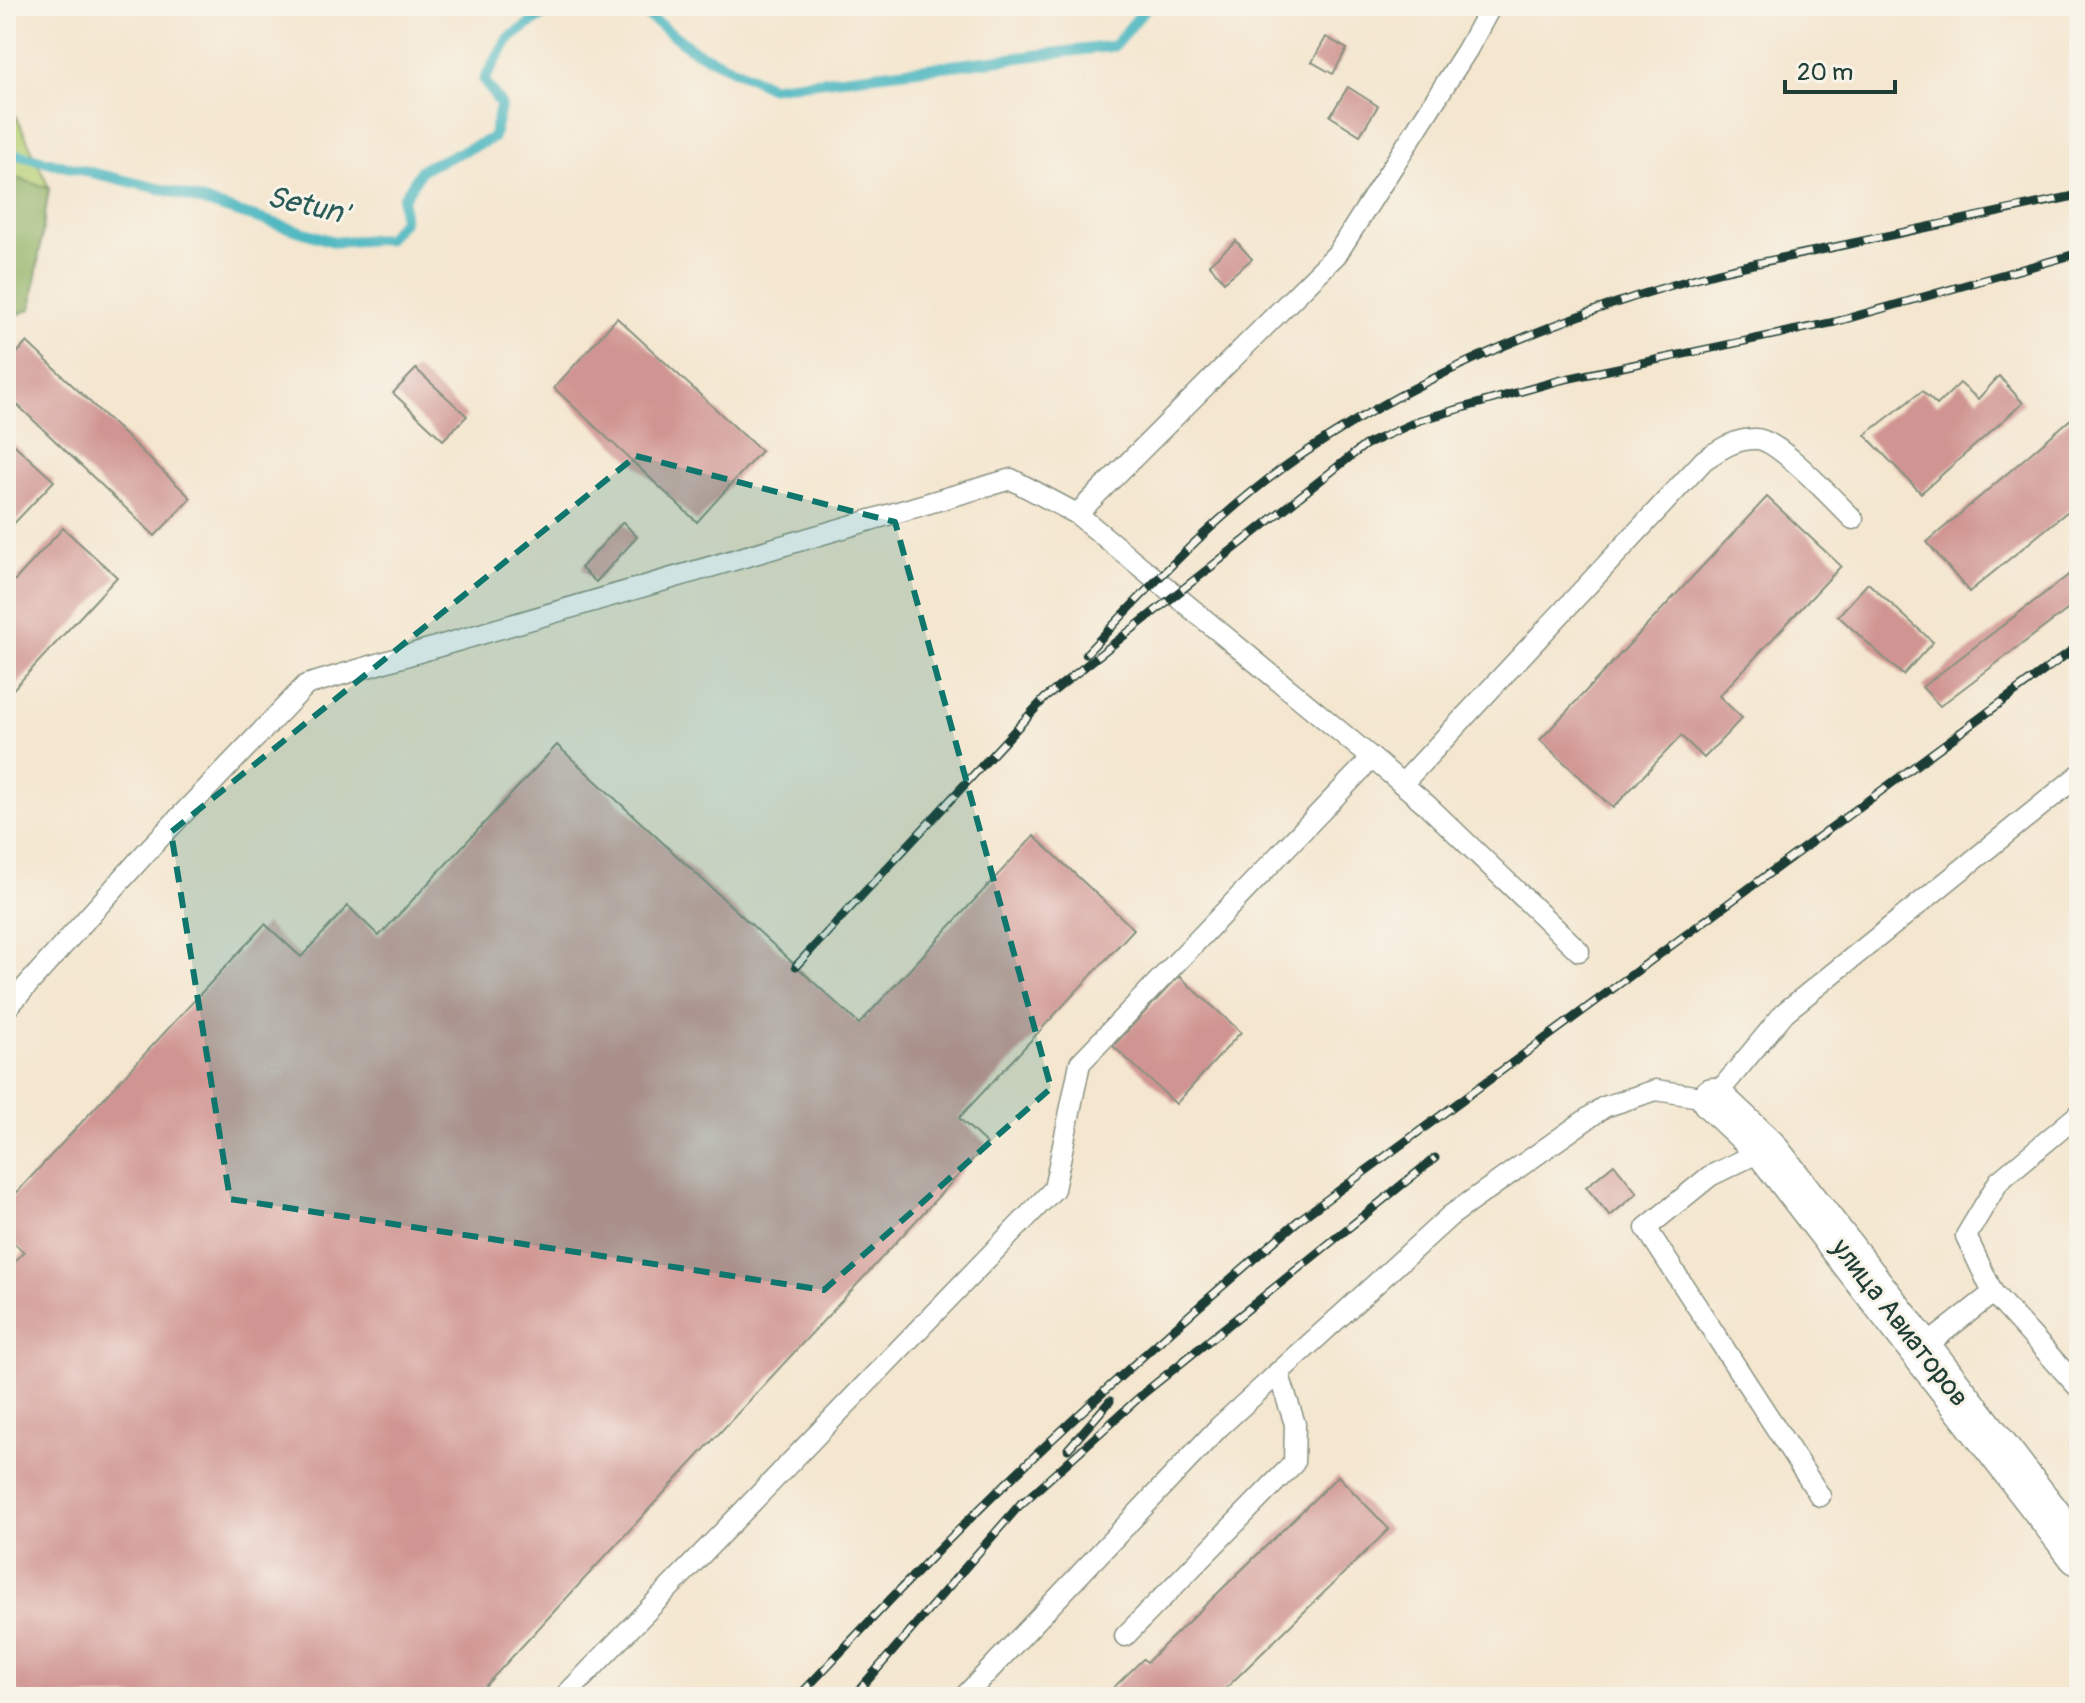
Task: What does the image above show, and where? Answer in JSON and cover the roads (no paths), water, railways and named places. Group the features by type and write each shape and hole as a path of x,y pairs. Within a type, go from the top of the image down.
{"street":[{"name":"улица Авиаторов","path":"1713,1099 1766,1149 2079,1554"}],"lane":[{"path":"1077,514 1337,254 1467,50 1491,6"},
{"path":"1402,784 1704,460 1730,443 1758,438 1785,453 1853,519"},
{"path":"6,1009 150,848 306,685 1011,479 1077,514 1372,758 1427,805 1579,951"},
{"path":"564,1697 1054,1189 1080,1063 1372,758"},
{"path":"964,1697 1219,1427 1450,1216 1604,1107 1656,1090 1713,1099 1785,1012 2079,775"},
{"path":"2079,1114 1999,1181 1966,1236 1993,1293 2079,1388"},
{"path":"1766,1149 1710,1176 1646,1228 1820,1496"},
{"path":"1922,1349 1993,1293"},
{"path":"1125,1636 1294,1463 1295,1424 1278,1372"}],"waterway":[{"name":"Setun'","path":"6,152 173,192 335,242 387,239 403,221 403,199 422,169 493,138 501,105 484,80 508,39 548,11 592,6"},
{"name":"Setun'","path":"635,6 693,50 771,87 1114,46 1148,6"}],"railway":[{"path":"1086,654 1138,599 1248,495 1309,450 1356,421 1454,368 1612,304 1718,272 2079,195"},
{"path":"796,966 1045,698 1365,445 1420,420 1561,380 1835,322 2079,253"},
{"path":"798,1697 1007,1482 1151,1349 1299,1220 2079,645"},
{"path":"1018,1507 1144,1393 1435,1158"},
{"path":"1068,1449 1110,1401"},
{"path":"853,1697 1023,1501"}]}
